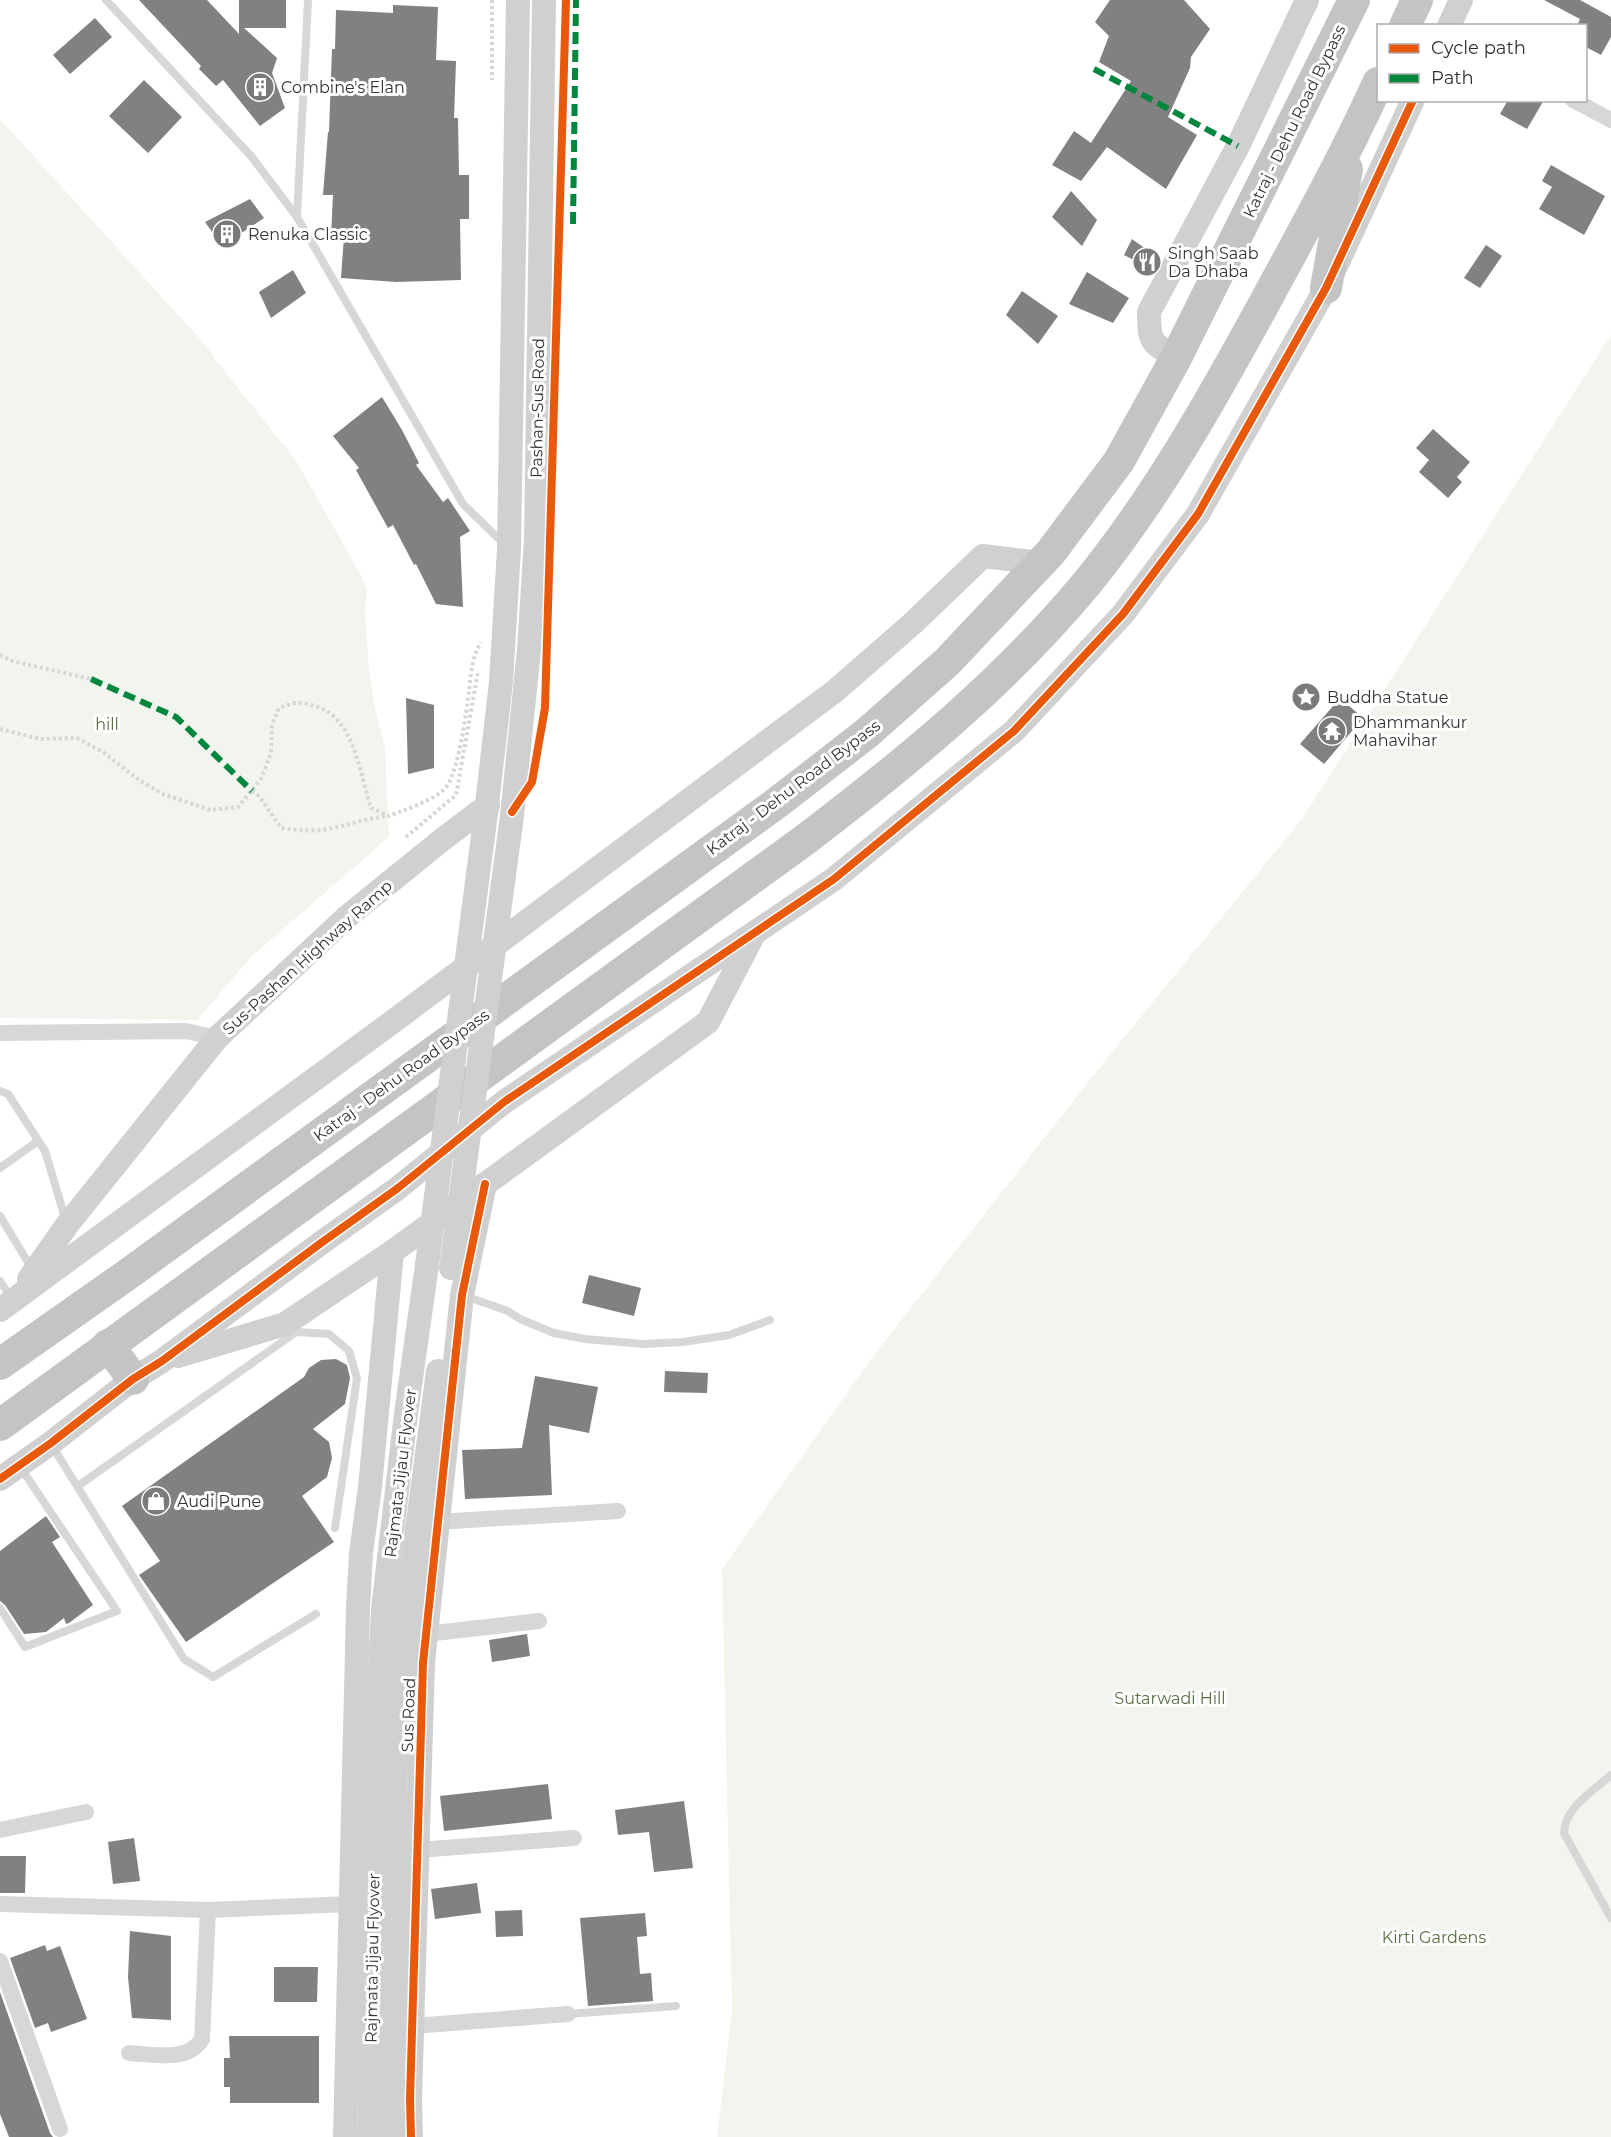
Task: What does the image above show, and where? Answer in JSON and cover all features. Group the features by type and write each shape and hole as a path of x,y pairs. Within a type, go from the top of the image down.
{"highway":[{"name":"Katraj - Dehu Road Bypass","path":"0,1364 124,1277 778,802 867,733 947,662 1041,563 1119,461 1176,358 1354,0"},
{"path":"1406,24 1417,0"},
{"path":"0,1425 806,839 896,770 980,696 1087,583 1158,487 1228,369 1352,142 1377,85"},
{"path":"1326,288 1352,142"},
{"path":"108,1345 133,1379"}],"street":[{"name":"Pashan-Sus Road","path":"487,809 501,682 509,549 518,0"},
{"name":"Pashan-Sus Road","path":"512,816 529,650 536,539 544,0"},
{"path":"1176,358 1153,343 1149,332 1149,312 1238,146 1307,0"},
{"path":"1450,24 1461,0"},
{"path":"0,1479 51,1443 133,1379 162,1361 398,1188 504,1102 834,879 1014,732 1123,614 1198,514 1326,288 1412,102"},
{"path":"1577,102 1611,120"},
{"path":"6,1299 395,1020 835,691 912,624 983,556 1041,563"},
{"name":"Rajmata Jijau Flyover","path":"369,2137 376,1749 383,1609 406,1414 487,809"},
{"name":"Sus-Pashan Highway Ramp","path":"6,1299 34,1272 67,1225 217,1038 348,916 442,839 487,809"},
{"name":"Rajmata Jijau Flyover","path":"389,2137 396,1764 408,1596 512,816"},
{"path":"162,1361 285,1324 392,1252 708,1022 756,932"},
{"path":"1,1035 186,1031 217,1038"},
{"path":"462,1295 485,1184"},
{"path":"345,2137 359,1586 392,1252"},
{"name":"Sus Road","path":"411,2137 412,2026 423,1663 462,1295"},
{"path":"437,1522 618,1511"},
{"path":"426,1634 539,1621"},
{"path":"0,1830 86,1812"},
{"path":"418,1850 574,1838"},
{"path":"0,1904 208,1910 351,1904"},
{"path":"129,2054 183,2054 198,2046 202,2039 208,1910"},
{"path":"0,1961 60,2129"},
{"path":"412,2026 568,2014"}],"lane":[{"path":"106,0 251,156 297,217 463,504 509,549"},
{"path":"297,217 308,0"},
{"path":"0,1091 8,1094 45,1151 67,1225"},
{"path":"0,1168 38,1141"},
{"path":"0,1216 34,1272"},
{"path":"462,1295 508,1311 520,1319 554,1333 585,1339 633,1343 683,1342 729,1335 770,1320"},
{"path":"78,1486 296,1332 329,1334 349,1350 357,1378 335,1528"},
{"path":"51,1443 184,1659 213,1677 316,1614"},
{"path":"0,1608 25,1647 117,1611 20,1465"},
{"path":"1611,1775 1570,1811 1564,1822 1564,1833 1611,1918"},
{"path":"568,2014 676,2006"}],"path":[{"path":"492,0 492,83"},
{"path":"252,790 260,797 281,828 305,831 327,830 368,818 389,816 423,803 446,788 459,747 473,658 483,639 456,795 405,839"},
{"path":"0,655 12,661 91,680"},
{"path":"0,729 40,739 77,738 103,752 139,780 163,794 210,810 238,807 261,779 270,753 272,725 279,708 299,702 323,708 344,729 357,756 371,808 389,816"}],"green space":[{"name":"hill","path":"0,119 210,350 295,459 367,590 365,612 369,669 375,708 385,748 389,837 252,956 197,1020 0,1018"},
{"name":"Sutarwadi Hill","path":"1611,335 1611,2137 717,2137 732,2011 722,1569 877,1351 1100,1067 1302,819"}],"building":[{"path":"139,0 207,0 239,34 239,0 286,0 286,28 244,28 277,58 272,73 285,108 260,126 223,80 216,86 199,69 201,66"},
{"path":"1110,0 1184,0 1210,29 1191,57 1190,68 1168,117 1197,135 1166,189 1107,147 1081,181 1052,165 1074,131 1091,143 1131,81 1099,62 1109,36 1095,22"},
{"path":"1544,0 1580,0 1611,17 1611,37 1601,55 1587,48 1587,24 1578,24 1580,19"},
{"path":"393,5 438,7 436,60 456,61 454,118 458,118 459,175 469,175 469,219 460,219 461,280 396,282 341,278 344,236 331,236 333,195 323,195 336,10 393,13"},
{"path":"95,18 112,37 70,74 53,55"},
{"path":"144,80 182,117 148,153 109,116"},
{"path":"1507,102 1543,102 1527,129 1500,114"},
{"path":"1551,165 1605,196 1584,235 1539,209 1552,187 1542,181"},
{"path":"1071,191 1097,220 1082,246 1052,217"},
{"name":"Renuka Classic","path":"250,199 264,218 222,246 205,222"},
{"path":"1132,239 1161,260 1155,271 1124,255"},
{"path":"1486,245 1502,256 1480,288 1464,278"},
{"path":"293,270 306,293 271,318 259,292"},
{"path":"1087,272 1129,298 1113,323 1069,304"},
{"path":"1022,291 1058,316 1038,344 1006,315"},
{"path":"382,397 419,463 416,465 443,502 448,498 470,531 460,537 463,607 436,604 393,525 388,528 356,470 359,468 333,436"},
{"path":"1433,429 1470,462 1457,477 1462,482 1448,498 1419,472 1429,460 1416,448"},
{"path":"406,698 434,705 434,768 408,774"},
{"name":"Dhammankur Mahavihar","path":"1340,698 1363,718 1324,764 1300,744"},
{"path":"589,1275 641,1288 634,1316 582,1303"},
{"path":"336,1359 347,1365 350,1378 345,1404 313,1429 329,1442 332,1458 327,1477 302,1496 334,1542 186,1642 139,1575 160,1561 122,1506 304,1377 309,1368 321,1360"},
{"path":"665,1371 708,1373 707,1393 664,1392"},
{"path":"535,1376 598,1387 589,1433 549,1425 552,1495 465,1499 462,1450 522,1448"},
{"path":"46,1516 60,1537 52,1542 93,1605 69,1623 66,1624 64,1618 46,1632 24,1634 0,1601 0,1551"},
{"path":"527,1634 530,1656 492,1662 489,1640"},
{"path":"548,1784 552,1819 444,1831 440,1796"},
{"path":"684,1801 693,1868 654,1872 649,1832 618,1835 615,1810"},
{"path":"134,1838 140,1881 113,1884 108,1842"},
{"path":"0,1856 26,1856 25,1893 0,1893"},
{"path":"477,1883 481,1913 435,1919 431,1889"},
{"path":"522,1910 523,1936 496,1937 495,1911"},
{"path":"645,1913 647,1936 637,1937 640,1974 651,1973 653,2001 588,2006 580,1918"},
{"path":"130,1931 171,1936 171,2020 132,2018 128,1977"},
{"path":"45,1945 47,1951 60,1946 87,2019 51,2032 48,2023 35,2028 10,1958"},
{"path":"274,1967 318,1967 317,2002 274,2002"},
{"path":"0,1992 53,2137 9,2137 0,2114"},
{"path":"229,2036 319,2036 319,2103 230,2103 230,2087 224,2087 224,2058 230,2058"}],"marked path":[{"path":"573,224 576,0"},
{"path":"1094,69 1238,146"},
{"path":"91,679 176,717 252,791"}],"cycle path":[{"path":"512,812 532,782 545,708 566,0"},
{"path":"0,1479 51,1443 133,1379 162,1361 398,1188 504,1102 834,879 1014,731 1123,614 1198,514 1326,288 1412,102"},
{"path":"411,2137 410,2099 423,1663 462,1295 485,1184"}],"place":[{"name":"Combine's Elan","path":"260,87"},
{"name":"Renuka Classic","path":"227,234"},
{"name":"Singh Saab Da Dhaba","path":"1147,262"},
{"name":"Buddha Statue","path":"1306,697"},
{"name":"Dhammankur Mahavihar","path":"1332,731"},
{"name":"Audi Pune","path":"156,1501"}],"park label":[{"name":"Kirti Gardens","path":"1434,1937"}]}
